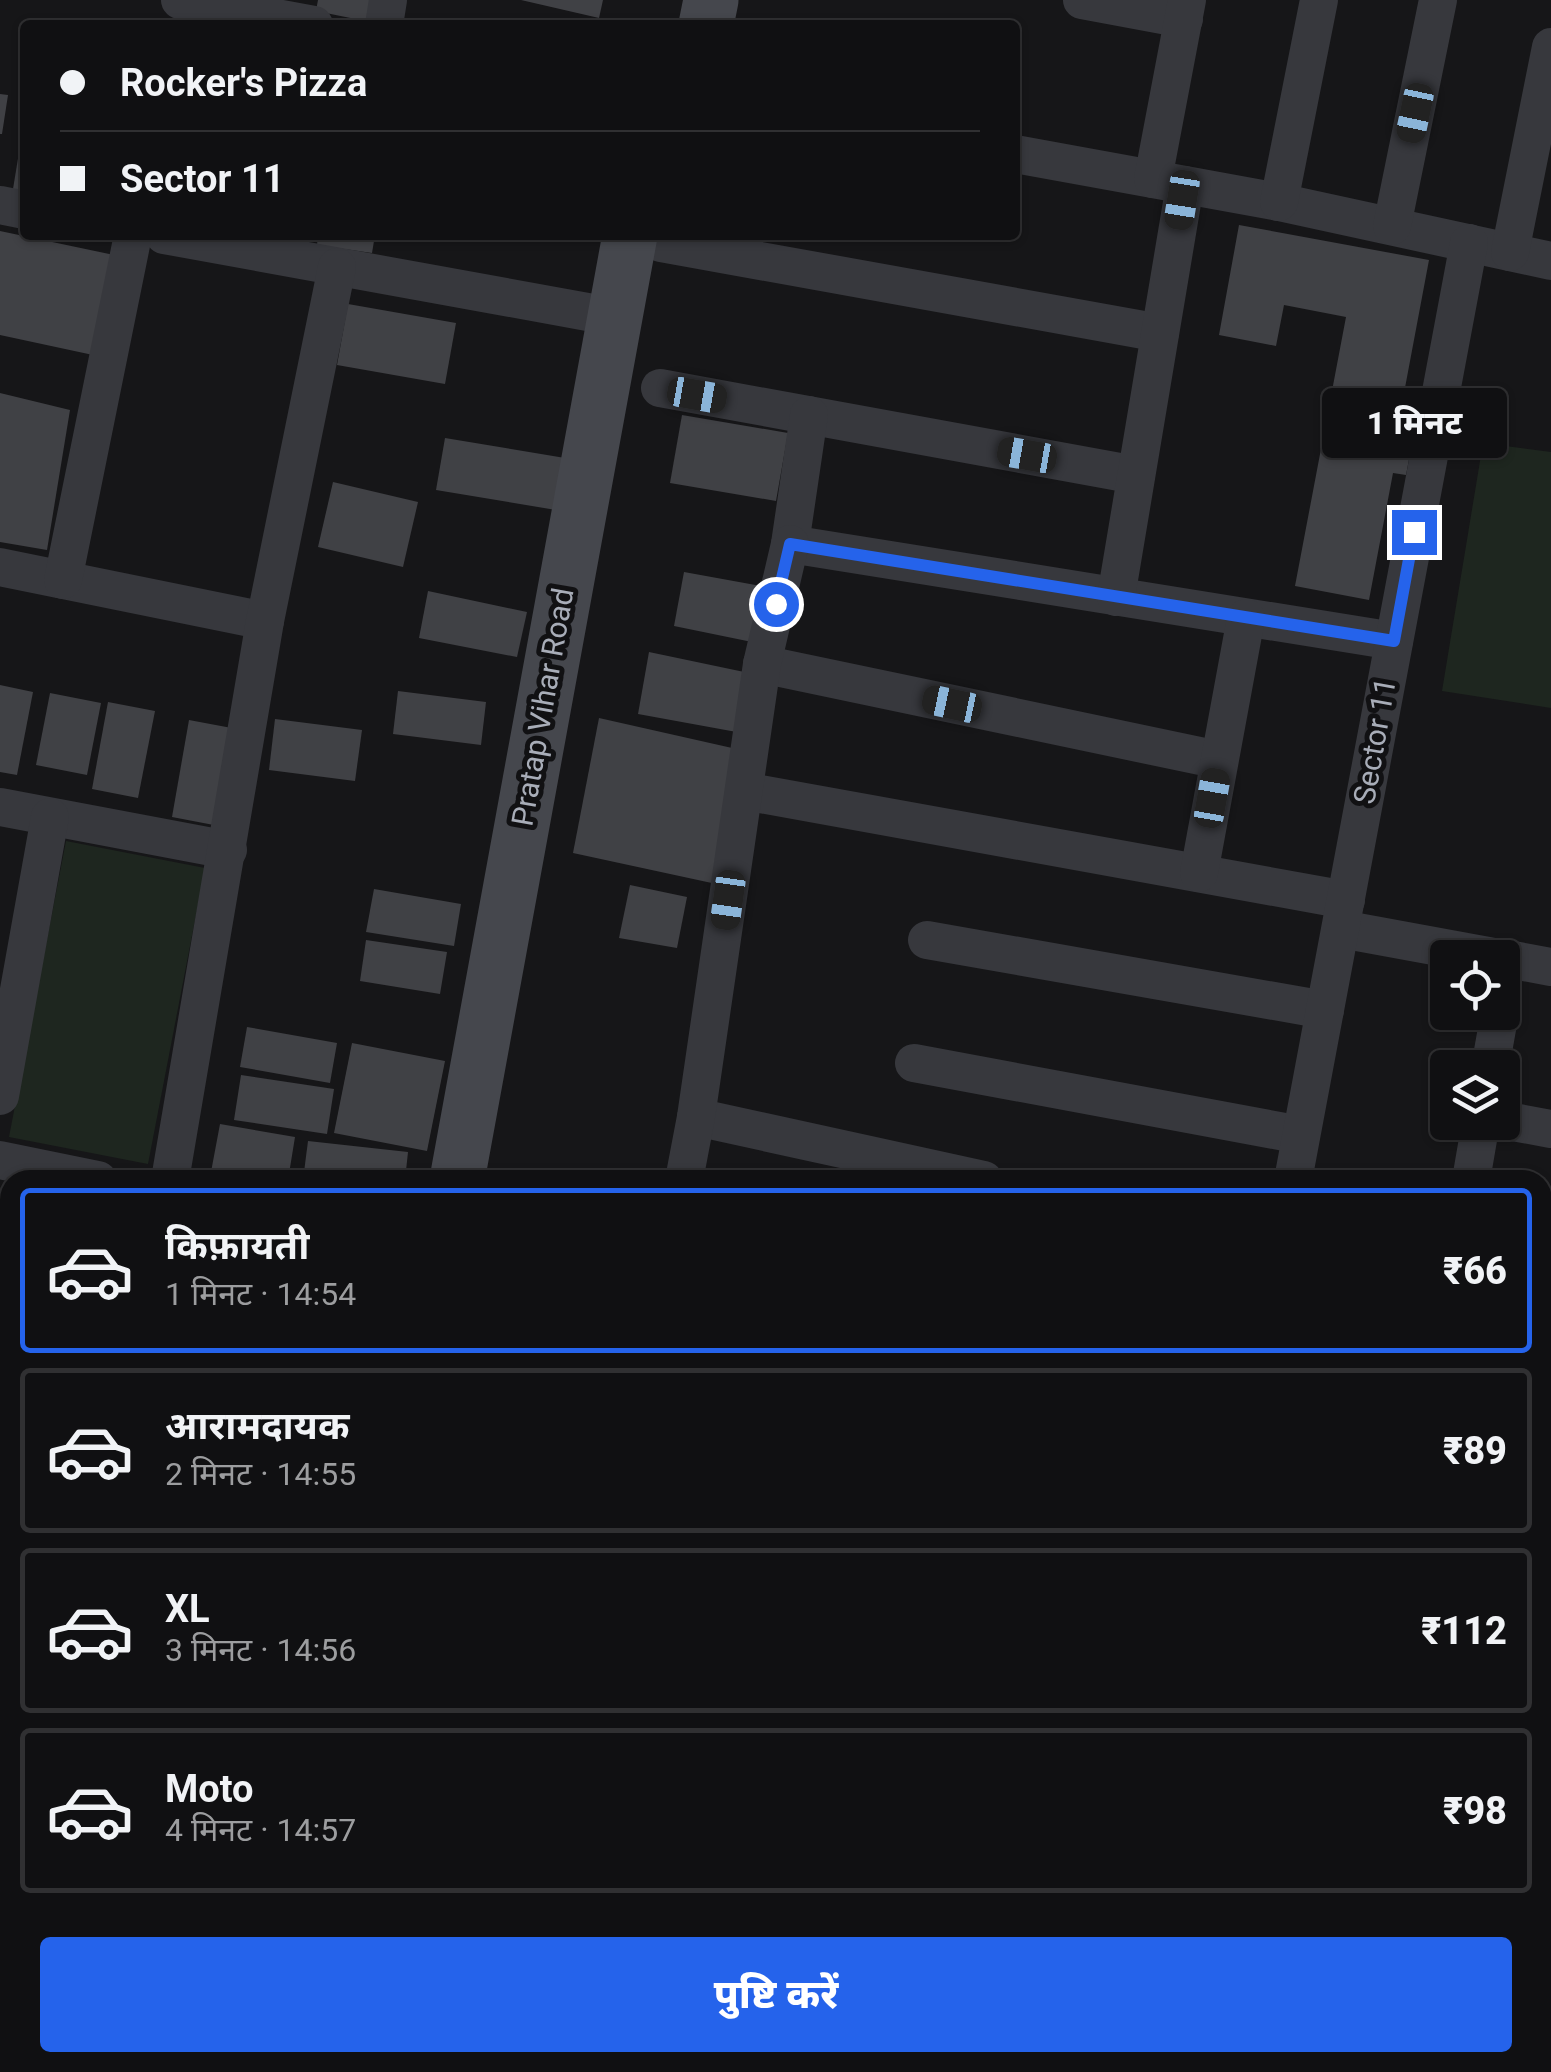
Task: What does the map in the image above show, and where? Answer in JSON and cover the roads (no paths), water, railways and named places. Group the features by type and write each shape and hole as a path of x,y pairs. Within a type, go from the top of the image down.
{"street":[{"path":"180,0 287,20"},
{"path":"1082,0 1186,10 1169,182 1160,333 1116,597"},
{"path":"1279,202 1319,0"},
{"path":"1392,226 1438,0"},
{"path":"1510,252 1551,47"},
{"path":"1020,155 1279,202 1551,261"},
{"path":"63,580 132,240"},
{"path":"192,240 615,317"},
{"name":"Pratap Vihar Road","path":"459,1170 615,317 650,240"},
{"name":"Pratap Vihar Road","path":"494,1170 605,556 651,240"},
{"path":"662,240 1160,333"},
{"name":"Sector 11","path":"1295,1170 1469,242"},
{"path":"172,1170 265,621 337,266"},
{"path":"660,388 1136,474"},
{"path":"686,1170 762,664 790,544 808,415"},
{"path":"790,544 1394,641"},
{"path":"0,568 265,621"},
{"path":"1200,874 1246,618"},
{"path":"762,664 1219,760"},
{"path":"744,791 1200,874 1430,943"},
{"path":"0,807 228,850"},
{"path":"0,1096 50,816"},
{"path":"927,940 1325,1010"},
{"path":"1520,968 1551,967"},
{"path":"914,1063 1301,1135"},
{"path":"696,1117 938,1170"},
{"path":"1520,1123 1551,1129"},
{"path":"1472,1170 1477,1140"},
{"path":"0,1160 49,1170"}]}
